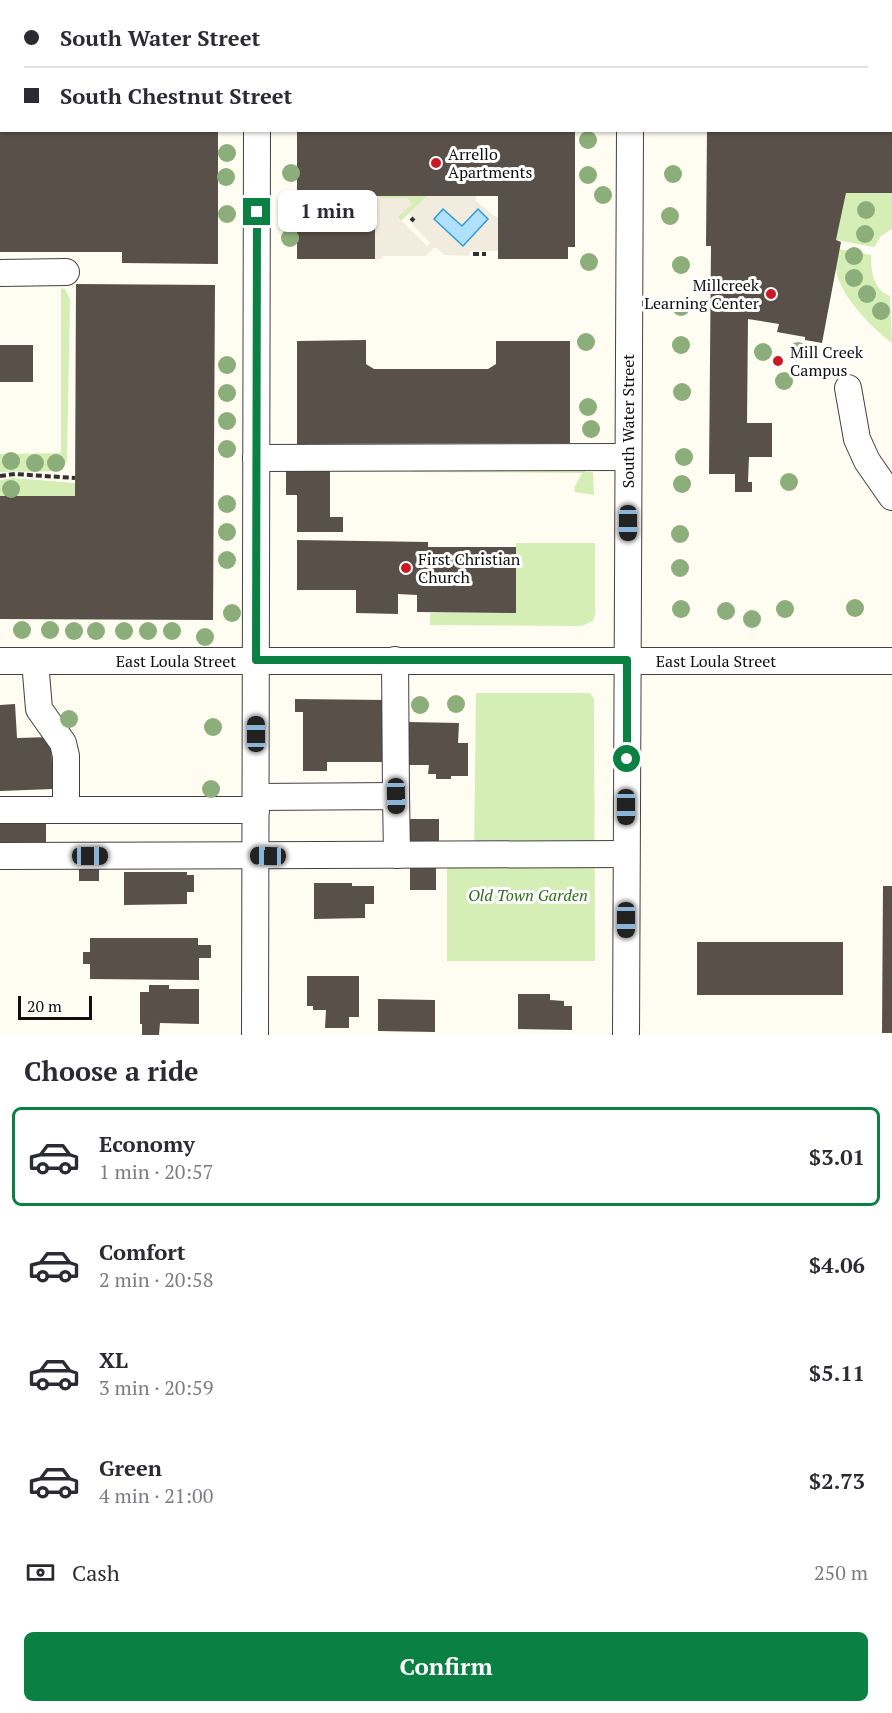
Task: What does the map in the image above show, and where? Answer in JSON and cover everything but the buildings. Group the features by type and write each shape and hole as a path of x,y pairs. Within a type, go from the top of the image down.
{"street":[{"path":"255,1035 257,132"},
{"name":"South Water Street","path":"626,1035 630,132"},
{"path":"0,273 66,272"},
{"path":"848,388 857,439 867,461 892,497"},
{"path":"256,458 628,457"},
{"name":"East Loula Street","path":"0,660 892,660"},
{"path":"35,660 39,709 63,743 66,756 66,809"},
{"path":"395,660 397,855"},
{"path":"0,810 256,803 396,796"},
{"path":"0,856 626,854"}],"path":[{"path":"473,254 486,254"},
{"path":"0,476 15,474 75,478"}],"green space":[{"path":"846,193 892,193 892,229 881,236 874,247 836,240"},
{"path":"378,196 427,196 401,221"},
{"path":"839,249 871,255 877,284 884,293 890,296 892,343 866,320 849,299 838,278 836,268"},
{"path":"61,288 65,289 70,299 67,460 63,469 39,472 0,472 0,454 61,453"},
{"path":"410,468 587,468 585,472 593,472 594,495 575,492 574,488 582,473 413,472"},
{"path":"13,478 75,483 75,496 0,496 0,480"},
{"path":"516,543 595,543 595,614 593,621 581,626 430,625 430,613 515,613"},
{"name":"Old Town Garden","path":"476,693 590,693 594,699 595,961 447,961 447,860 474,859"}],"shaded area":[{"path":"375,196 407,198 412,204 398,217 427,246 430,243 411,223 415,220 409,214 427,196 476,196 476,201 498,217 498,251 470,251 469,256 444,255 435,247 426,256 382,256 382,259 375,259"}],"water":[{"path":"443,209 462,226 478,209 488,219 463,246 434,219"}],"place":[{"name":"Arrello Apartments","path":"436,163"},
{"name":"Millcreek Learning Center","path":"771,294"},
{"name":"Mill Creek Campus","path":"778,361"},
{"name":"First Christian Church","path":"406,568"}],"route":[{"path":"257,212 256,660 627,660 627,759"}]}
